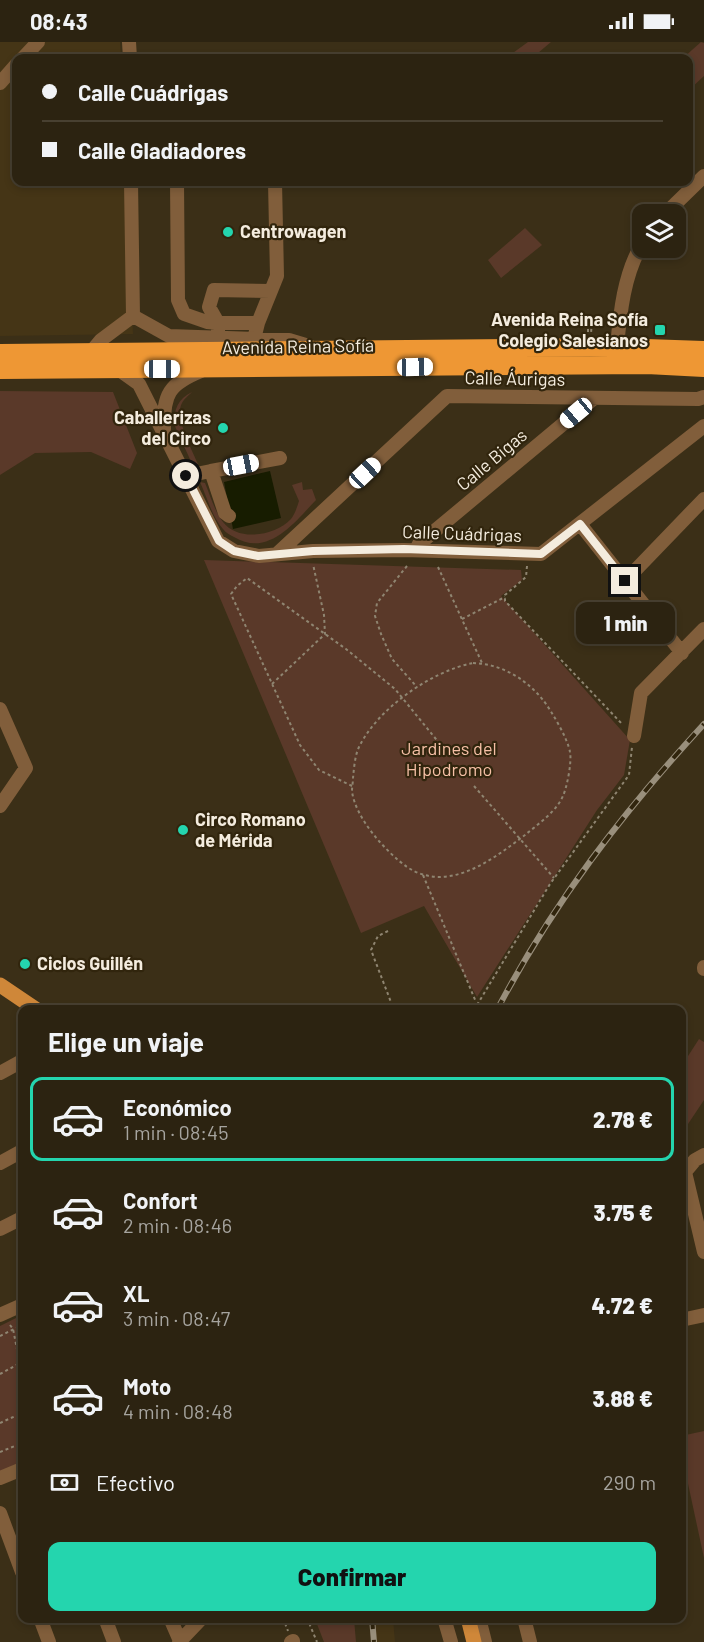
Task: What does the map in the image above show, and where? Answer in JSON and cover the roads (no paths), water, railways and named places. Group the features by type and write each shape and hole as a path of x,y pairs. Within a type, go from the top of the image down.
{"highway":[{"name":"Avenida Reina Sofía","path":"0,353 617,347 704,350"},
{"name":"Avenida Reina Sofía","path":"0,370 647,365 704,368"}],"main road":[{"path":"0,985 29,1005"},
{"path":"469,1623 474,1642"}],"street":[{"path":"27,54 38,42"},
{"path":"129,50 143,42"},
{"path":"0,83 12,70"},
{"path":"676,204 704,176"},
{"path":"131,186 133,316"},
{"path":"177,186 178,300 184,314 207,322 258,323"},
{"path":"254,339 277,276 274,186"},
{"path":"617,347 620,311 634,258"},
{"path":"218,337 218,323 209,306 214,290 270,291"},
{"path":"133,316 169,336 289,340 316,349"},
{"path":"91,352 102,340 133,316"},
{"path":"647,365 704,374"},
{"name":"Calle Cuádrigas","path":"118,369 139,384 219,541 234,551 258,556 278,553 416,550 534,554 580,524"},
{"name":"Calle Cuádrigas","path":"165,434 164,406 171,391 180,379 205,369"},
{"name":"Calle Áurigas","path":"278,553 447,396 593,399 698,399 704,397"},
{"name":"Calle Bigas","path":"416,550 419,544 593,399"},
{"path":"682,653 580,524 704,426"},
{"path":"186,476 280,458"},
{"path":"212,471 225,513 229,516"},
{"path":"625,581 704,499"},
{"path":"634,736 641,693 704,629"},
{"path":"0,709 26,768 0,806"},
{"path":"0,1073 18,1063"},
{"path":"0,1163 18,1153"},
{"path":"686,1171 695,1160 704,1155"},
{"path":"686,1176 704,1252"},
{"path":"0,1229 18,1220"},
{"path":"1,1312 18,1306"},
{"path":"686,1319 704,1315"},
{"path":"0,1478 18,1471"},
{"path":"0,1513 18,1561"},
{"path":"42,1623 49,1642"},
{"path":"107,1623 114,1642"},
{"path":"172,1623 179,1641 197,1623"},
{"path":"445,1623 451,1642"},
{"path":"480,1623 485,1642"},
{"path":"525,1623 530,1642"}],"railway":[{"path":"500,1005 542,933 591,860 645,791 704,724"},
{"path":"372,1623 374,1642"}],"place":[{"name":"Centrowagen","path":"228,232"},
{"name":"Avenida Reina Sofía Colegio Salesianos","path":"660,330"},
{"name":"Caballerizas del Circo","path":"223,428"},
{"name":"Circo Romano de Mérida","path":"183,830"},
{"name":"Ciclos Guillén","path":"25,964"}],"park label":[{"name":"Jardines del Hipodromo","path":"449,759"}]}
